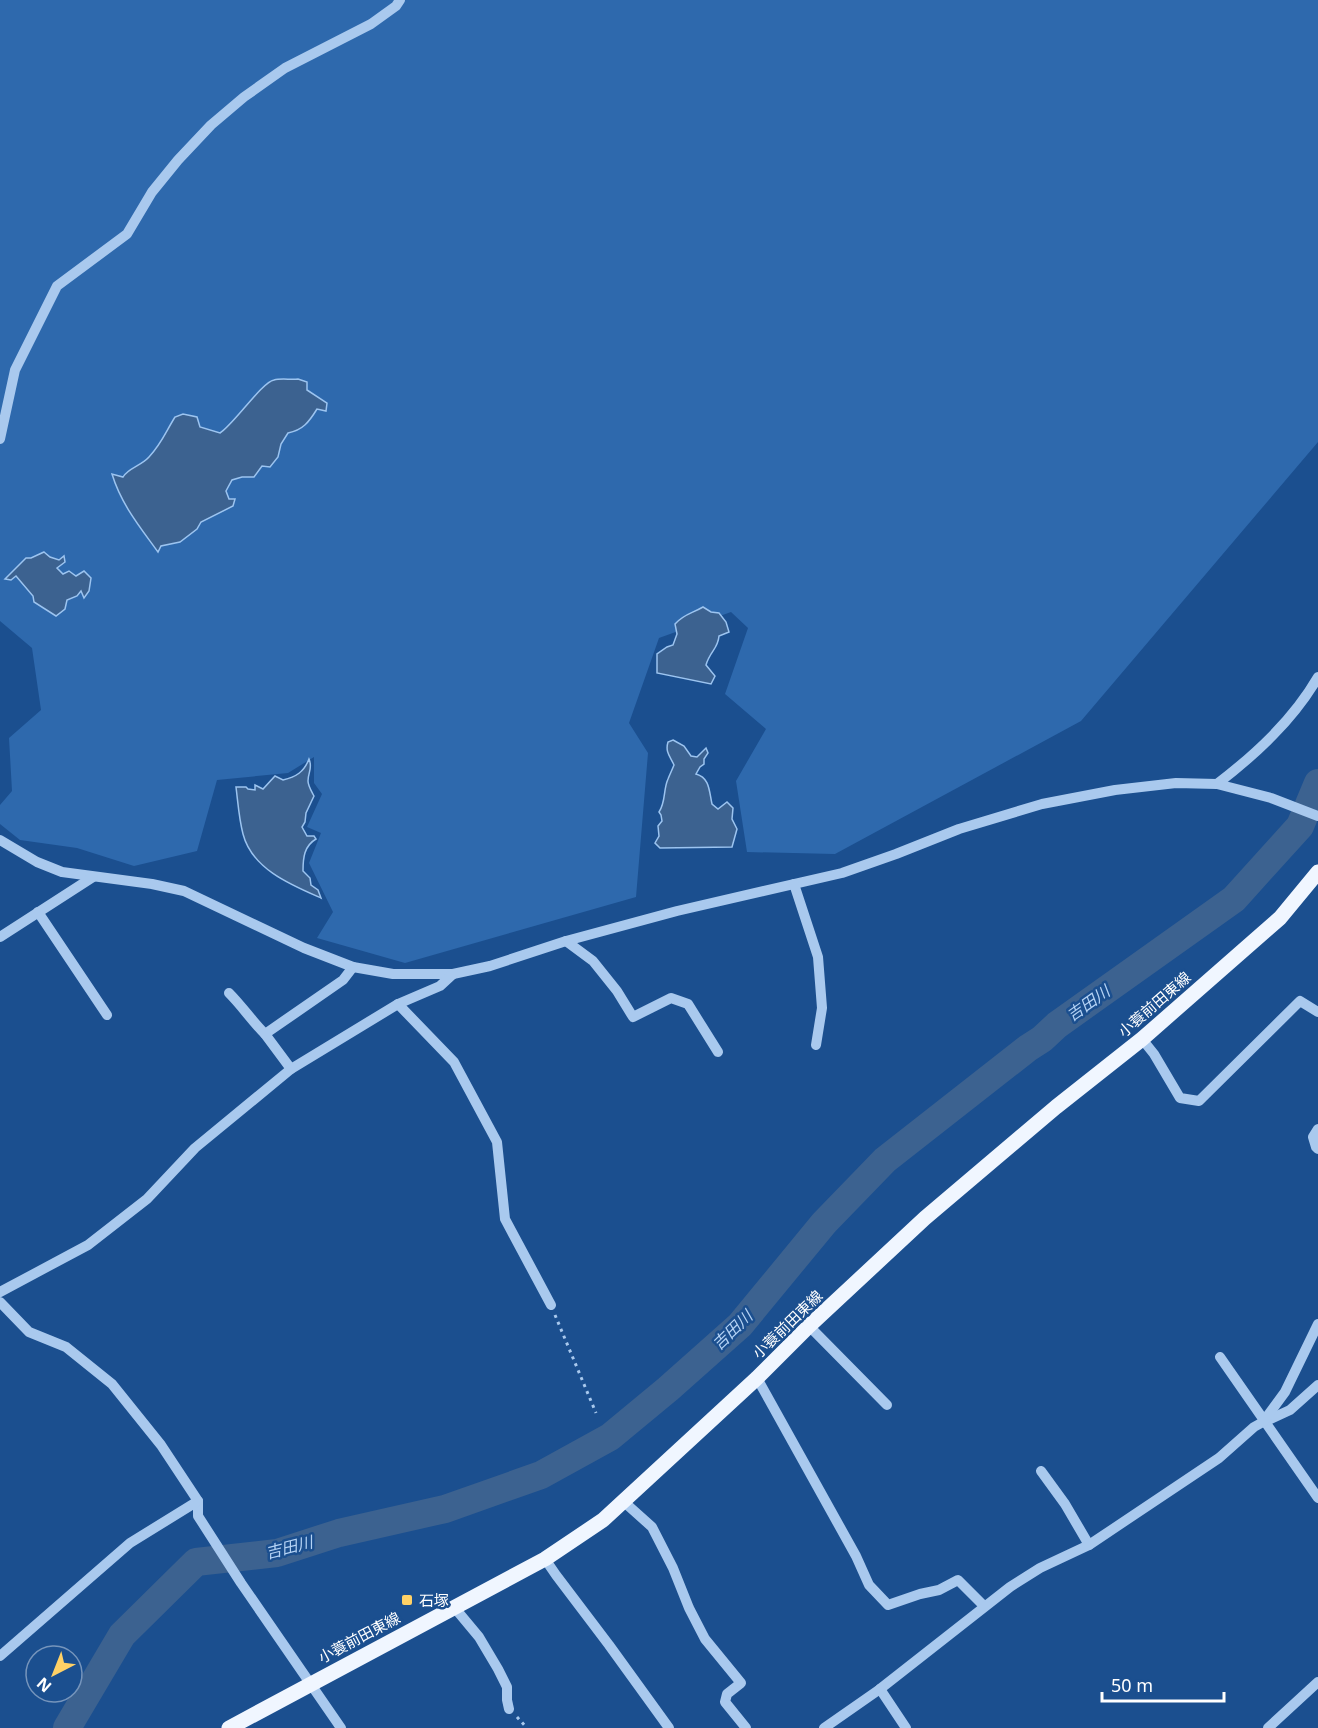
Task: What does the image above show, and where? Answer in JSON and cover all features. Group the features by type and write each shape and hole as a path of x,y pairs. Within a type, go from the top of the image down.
{"main road":[{"name":"小蓑前田東線","path":"231,1727 545,1558 603,1520 925,1218 1056,1107 1142,1039 1280,918 1318,872"}],"street":[{"path":"0,439 15,370 57,286 127,234 152,192 178,160 211,125 244,97 285,68 371,24 396,6 400,0"},
{"path":"1217,784 1267,742 1308,694 1318,677"},
{"path":"0,840 62,872 152,884 184,891 304,948 353,968 393,975 453,974 490,966 566,941 676,911 842,873 959,828 1042,804 1115,790 1176,783 1217,784 1271,798 1316,816"},
{"path":"0,937 93,877"},
{"path":"794,884 818,957 822,1008 816,1045"},
{"path":"38,912 107,1015"},
{"path":"566,941 592,961 617,992 633,1017 671,998 688,1004 718,1052"},
{"path":"266,1034 343,980 353,968"},
{"path":"0,1292 88,1245 147,1198 195,1148 230,1117 291,1069 398,1004 440,986 453,974"},
{"path":"229,993 266,1034 291,1069"},
{"path":"1142,1039 1154,1054 1180,1098 1199,1101 1300,1001 1318,1012"},
{"path":"398,1004 454,1062 497,1142 505,1219 551,1305"},
{"path":"1318,1129 1313,1137 1318,1149"},
{"path":"0,1302 29,1332 66,1347 112,1384 160,1445 198,1501 198,1516 211,1538 341,1728"},
{"path":"1263,1422 1285,1392 1318,1324"},
{"path":"809,1326 887,1405"},
{"path":"1220,1357 1318,1498"},
{"path":"757,1378 856,1556 870,1586 888,1605 939,1590 958,1580 984,1606"},
{"path":"824,1728 880,1689 1010,1587 1040,1568 1089,1545 1219,1458 1254,1427 1290,1410 1318,1385"},
{"path":"1041,1471 1065,1504 1089,1545"},
{"path":"0,1656 130,1543 198,1501"},
{"path":"623,1501 652,1527 705,1639 741,1683 728,1694 725,1702 746,1728"},
{"path":"545,1558 669,1728"},
{"path":"454,1607 479,1637 498,1669 507,1687 509,1709"},
{"path":"1268,1728 1318,1682"},
{"path":"880,1689 906,1728"}],"path":[{"path":"551,1305 596,1413"}],"shaded area":[{"path":"0,0 1318,0 1318,442 1081,721 835,854 747,852 736,781 766,729 725,694 748,628 731,612 659,638 629,723 648,753 636,897 405,963 317,938 333,912 309,863 321,833 307,827 322,794 314,783 314,757 288,773 217,780 197,851 134,866 77,848 20,840 0,824 0,805 12,791 9,738 41,710 32,648 0,621"},
{"path":"277,379 298,379 307,382 307,390 327,403 326,411 317,409 305,425 288,433 281,444 278,457 270,467 262,466 254,477 232,480 226,491 229,499 235,499 233,506 201,522 197,529 180,542 161,546 158,552 126,505 112,474 123,477 128,471 146,460 157,447 175,417 183,414 197,417 200,427 220,433 269,382"},
{"path":"44,552 59,560 64,556 65,562 57,568 63,574 69,571 76,576 84,571 91,578 89,591 84,598 81,591 77,596 67,600 65,609 56,616 34,602 33,596 16,576 11,580 5,579 26,558"},
{"path":"703,607 711,612 719,613 726,622 729,632 719,636 706,665 715,676 711,684 657,673 657,654 673,645 677,634 675,624"},
{"path":"673,740 684,746 691,756 697,757 706,748 708,753 704,764 696,774 706,782 712,804 718,809 727,802 733,808 732,819 737,829 732,847 660,848 655,843 659,836 658,826 662,821 659,812 663,804 666,783 674,765 667,749 668,742"},
{"path":"309,759 311,765 308,783 314,796 302,827 307,836 314,836 316,839 307,849 303,871 310,878 311,885 318,890 321,898 274,874 255,857 243,834 236,787 255,790 255,785 263,789 275,776 283,780 296,775 302,771"}],"waterway":[{"name":"吉田川","path":"67,1728 122,1635 196,1562 277,1553 339,1533 445,1509 541,1475 610,1437 740,1325 824,1223 885,1160 1057,1025 1234,899 1300,826 1318,783"}],"place":[{"name":"石塚","path":"407,1600"}]}
